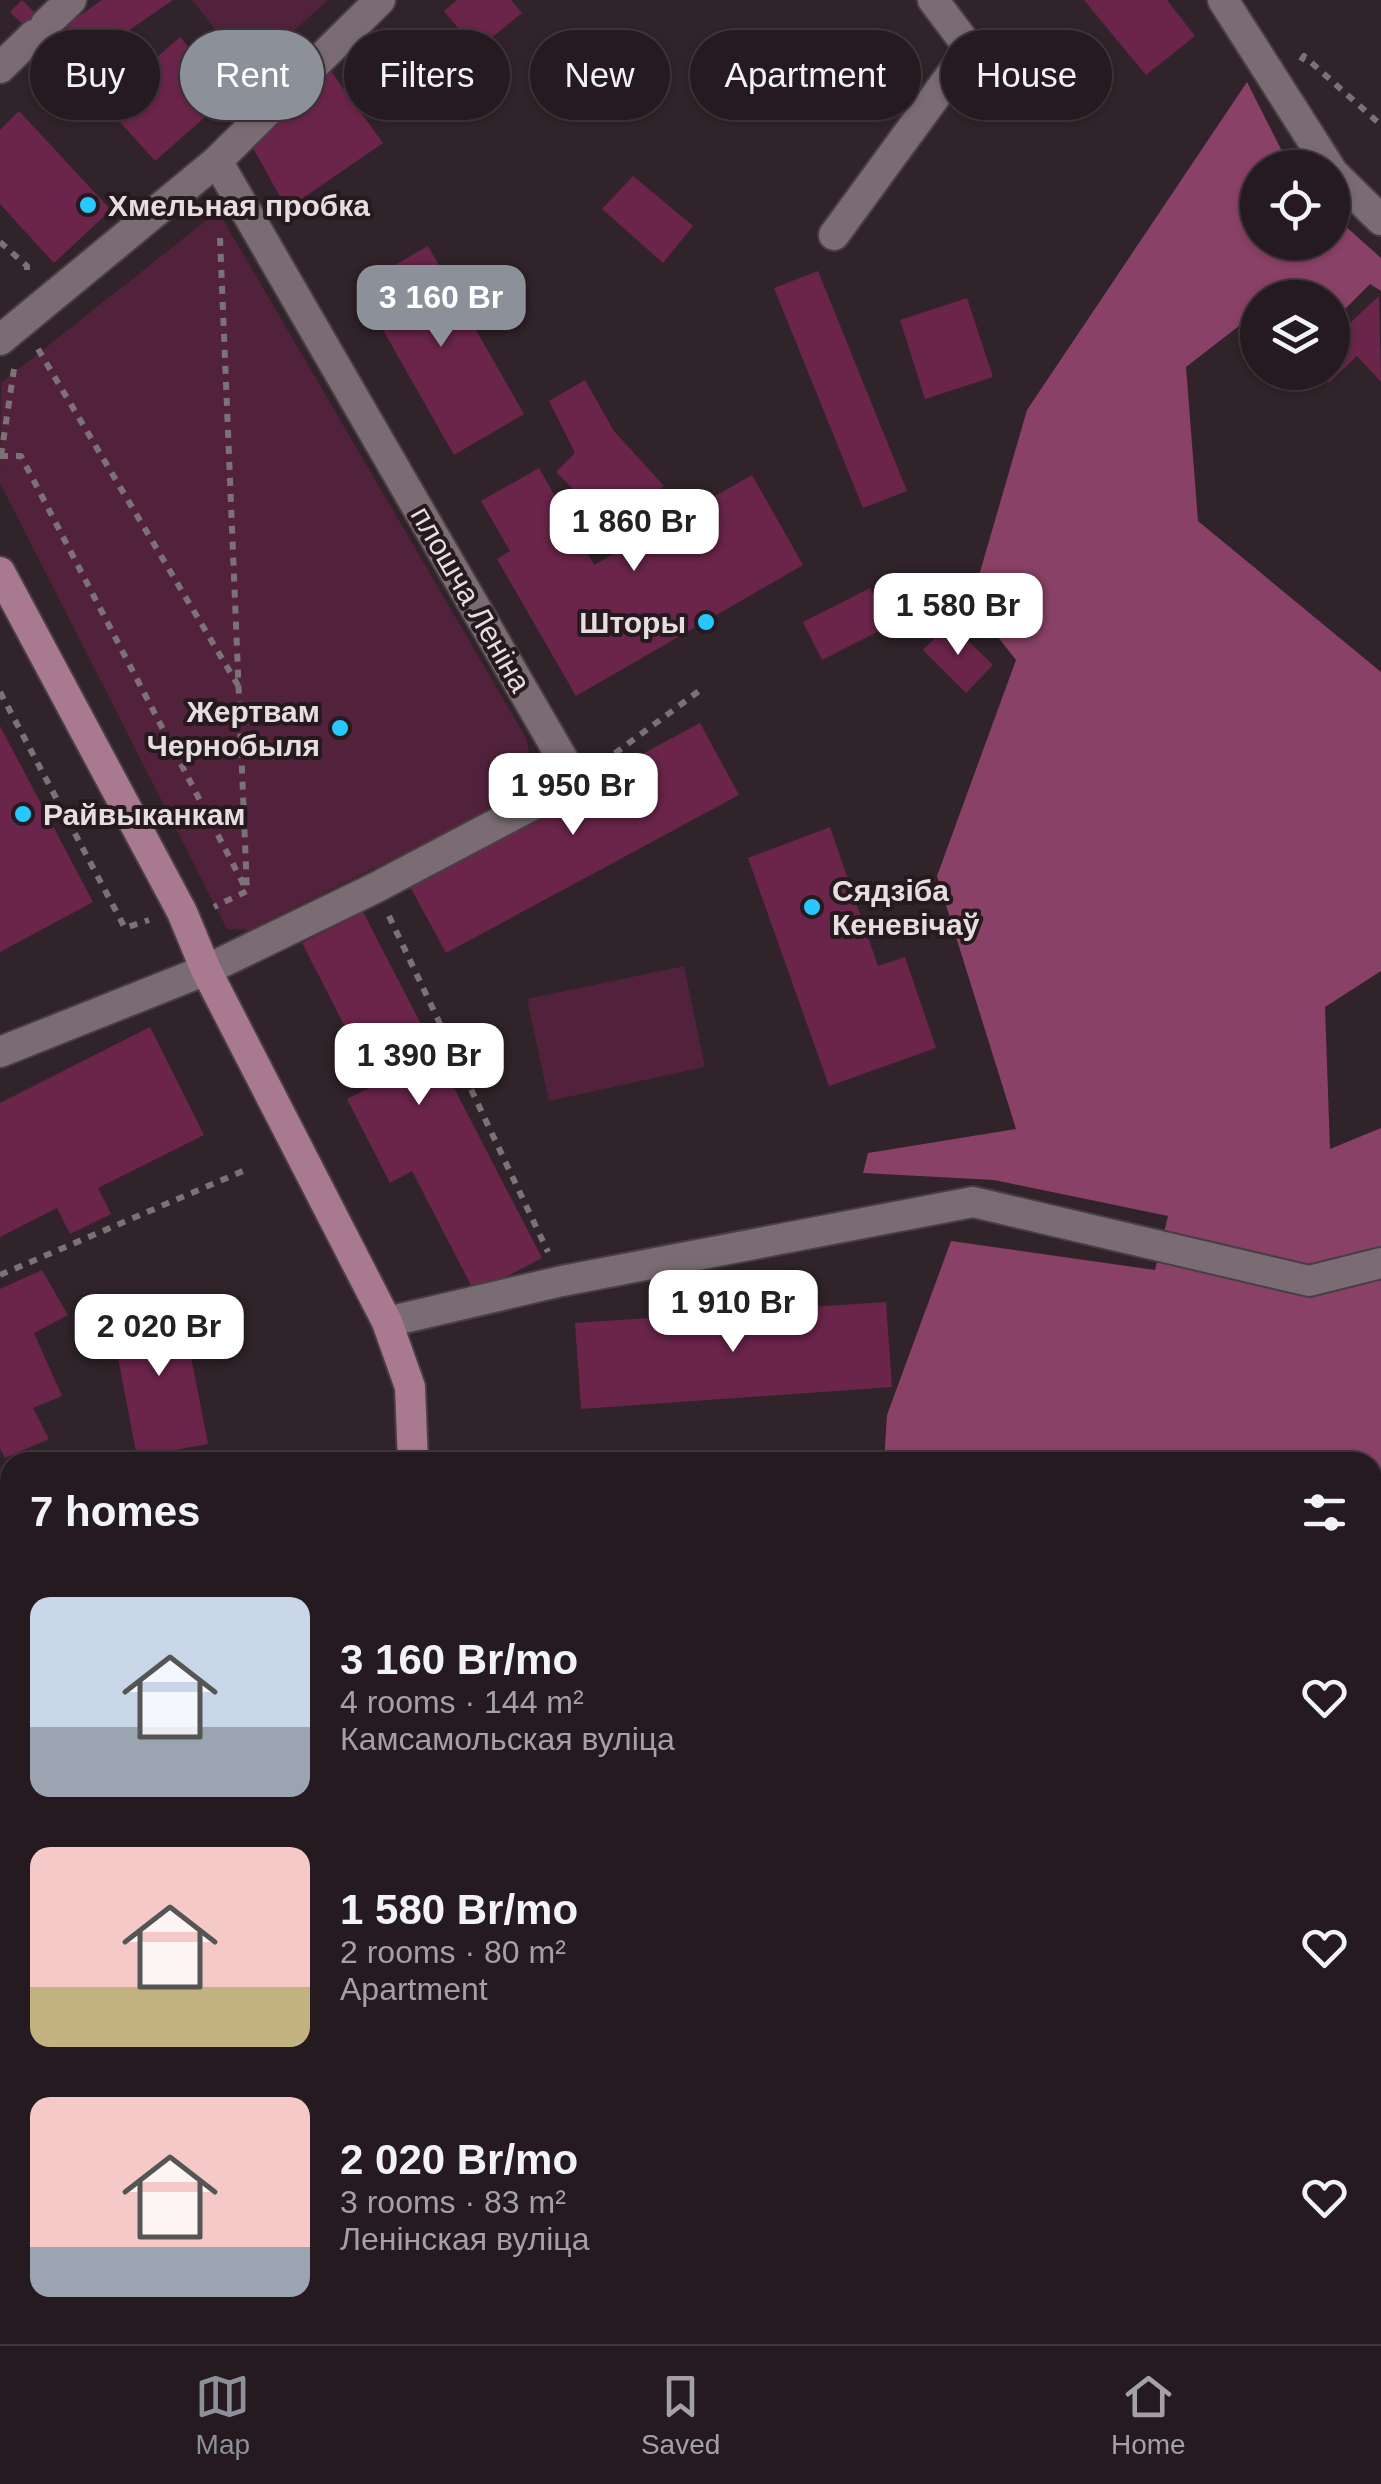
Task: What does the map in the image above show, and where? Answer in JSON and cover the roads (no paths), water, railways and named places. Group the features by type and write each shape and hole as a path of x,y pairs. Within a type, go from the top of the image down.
{"main road":[{"path":"0,572 182,912 206,970 387,1322 410,1387 413,1452"}],"street":[{"path":"0,68 71,0"},
{"path":"11,331 216,161 380,0"},
{"path":"834,235 970,49 933,0"},
{"path":"1223,0 1318,150"},
{"name":"плошча Леніна","path":"206,970 375,888 576,782 216,161"},
{"path":"1350,189 1381,220"},
{"path":"0,1052 206,970"},
{"path":"387,1322 562,1280 973,1202 1309,1280 1381,1264"}],"place":[{"name":"Хмельная пробка","path":"88,205"},
{"name":"Шторы","path":"706,622"},
{"name":"Жертвам Чернобыля","path":"340,728"},
{"name":"Райвыканкам","path":"23,814"},
{"name":"Сядзіба Кеневічаў","path":"812,907"}]}
